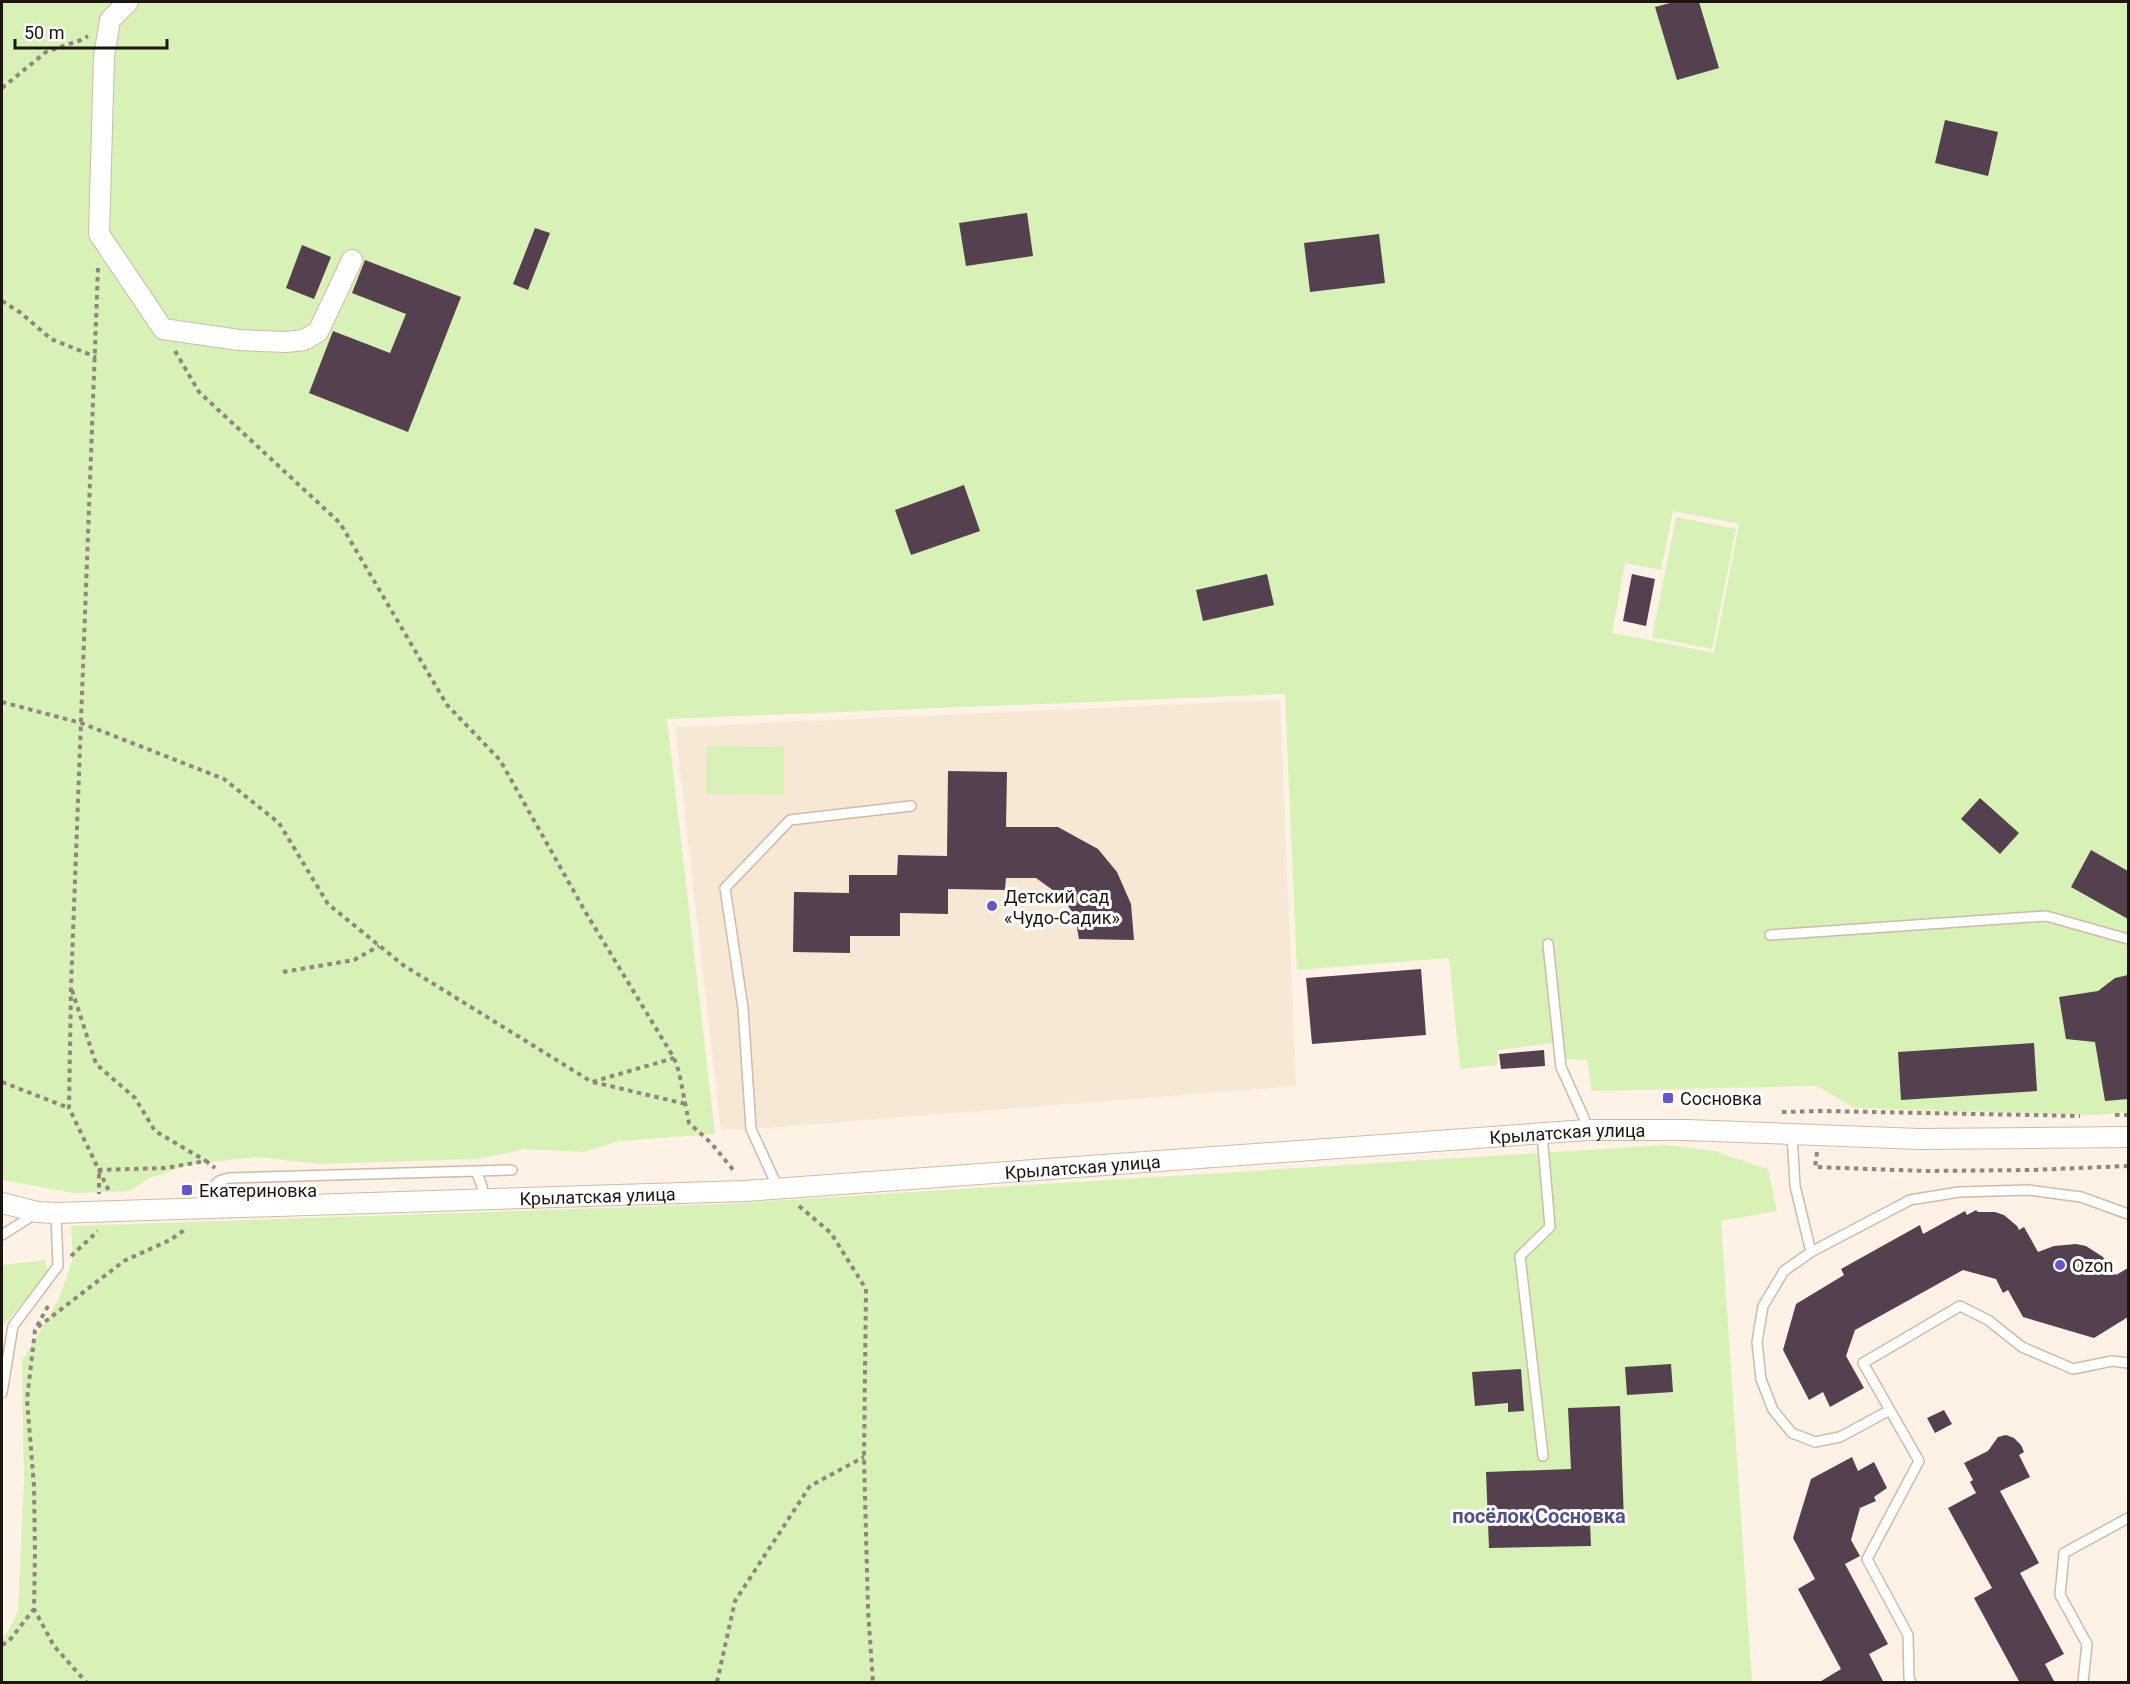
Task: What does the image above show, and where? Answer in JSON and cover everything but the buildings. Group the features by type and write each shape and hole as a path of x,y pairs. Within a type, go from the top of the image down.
{"street":[{"path":"128,2 110,20 104,57 99,234 163,329 239,340 286,342 304,340 318,332 352,260"},
{"name":"Крылатская улица","path":"2,1203 46,1213 483,1200 778,1188 1587,1130 1688,1130 1919,1139 2128,1137"}],"lane":[{"path":"778,1188 751,1129 743,1008 724,888 790,820 911,806"},
{"path":"1770,935 2046,916 2128,939"},
{"path":"1548,944 1561,1067 1584,1118 1587,1130"},
{"path":"1542,1133 1550,1227 1520,1256 1543,1455"},
{"path":"1792,1135 1795,1186 1811,1252"},
{"path":"213,1207 212,1188 219,1180 229,1178 512,1170"},
{"path":"476,1171 482,1186 483,1200"},
{"path":"1890,1410 1840,1437 1815,1442 1792,1432 1773,1410 1761,1379 1757,1342 1762,1306 1784,1271 1811,1252 1910,1200 1959,1192 2028,1190 2081,1197 2128,1214"},
{"path":"2,1234 46,1213 58,1266 13,1326 2,1393"},
{"path":"1911,1683 1908,1635 1867,1558 1919,1461 1863,1363 1960,1306 1988,1320 2022,1347 2073,1369 2112,1361 2128,1363"},
{"path":"2083,1683 2087,1644 2060,1595 2064,1553 2128,1518"}],"path":[{"path":"2,88 46,52 81,40 110,20"},
{"path":"99,234 71,987 69,1108 98,1170 100,1202"},
{"path":"2,301 21,313 51,339 96,357"},
{"path":"163,329 199,392 340,523 447,705 500,760 586,913 674,1058 689,1123 711,1143 740,1177"},
{"path":"2,702 81,723 224,778 279,823 327,904 403,965 592,1082 686,1104"},
{"path":"283,972 354,960 379,946"},
{"path":"71,987 96,1064 135,1098 155,1131 206,1161 229,1178"},
{"path":"592,1082 674,1058"},
{"path":"2,1082 69,1108"},
{"path":"1823,1111 2091,1116"},
{"path":"2111,1116 2128,1115"},
{"path":"98,1170 165,1168 206,1161"},
{"path":"1815,1167 1925,1171 2128,1166"},
{"path":"778,1188 831,1233 866,1289 864,1457 868,1610 873,1683"},
{"path":"35,1329 124,1261 170,1240 195,1224"},
{"path":"67,1260 102,1227"},
{"path":"51,1300 35,1329 27,1400 34,1486 33,1609 54,1646 86,1683"},
{"path":"717,1683 735,1601 810,1486 864,1457"},
{"path":"2,1645 9,1641 33,1609"}],"shaded area":[{"name":"Детский сад «Чудо-Садик»","path":"1280,700 1296,1086 721,1130 675,727"}],"green space":[{"path":"2,2 2128,2 2128,1112 2097,1115 1854,1108 1817,1086 1592,1091 1587,1060 1565,1059 1553,1043 1498,1050 1497,1065 1460,1069 1449,958 1297,970 1285,694 667,719 715,1134 619,1141 584,1152 525,1149 478,1159 319,1164 257,1157 191,1164 150,1178 129,1191 75,1193 2,1180","holes":["1673,511 1739,524 1714,653 1612,633 1625,563 1661,570"]},
{"path":"1676,517 1736,529 1712,649 1652,637"},
{"path":"707,746 784,747 784,795 706,794"},
{"path":"1666,1145 1714,1151 1768,1169 1777,1211 1721,1221 1752,1682 2,1682 2,1637 7,1633 18,1611 24,1480 22,1361 59,1299 73,1258 71,1226 723,1204"},
{"path":"45,1260 48,1273 2,1327 2,1265"}],"place":[{"name":"Детский сад «Чудо-Садик»","path":"992,906"},
{"name":"Сосновка","path":"1668,1098"},
{"name":"Екатериновка","path":"187,1190"},
{"name":"Ozon","path":"2060,1265"}],"district":[{"name":"посёлок Сосновка","path":"1539,1516"}]}
